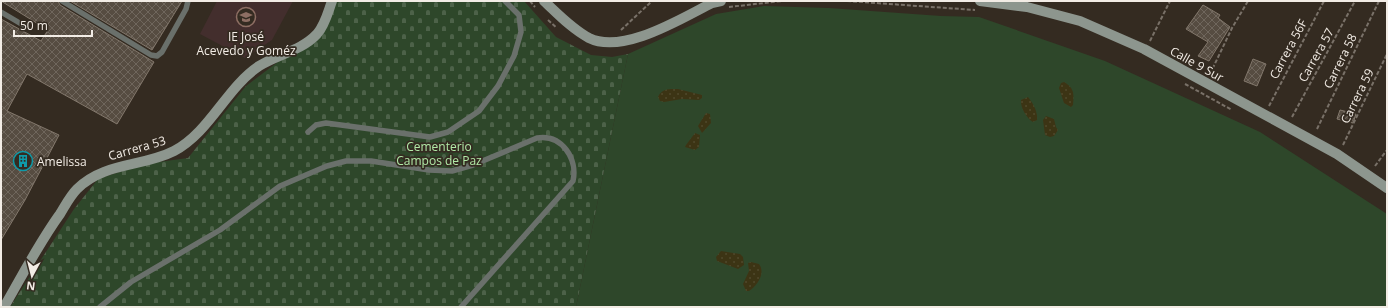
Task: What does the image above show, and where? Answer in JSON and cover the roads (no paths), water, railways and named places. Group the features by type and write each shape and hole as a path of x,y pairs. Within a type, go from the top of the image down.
{"main road":[{"name":"Carrera 53","path":"4,307 52,226 76,189 98,174 173,151 188,142 243,80 260,66 305,44 318,33 327,17 332,1"},
{"path":"544,1 590,39 608,42 632,40 658,30 712,3 721,1"},
{"name":"Calle 9 Sur","path":"979,6 1027,7 1080,21 1144,49 1337,154 1387,188"}],"lane":[{"path":"62,1 151,55 157,56 162,52 186,9 188,1"},
{"path":"308,132 316,125 326,123 430,137 448,132 479,110 498,86 514,56 521,32 519,15 505,1"},
{"path":"1,12 23,25"},
{"path":"100,307 131,282 220,230 280,186 327,166 346,161 371,161 429,170 452,171 473,165 537,138 546,137 556,140 573,160 575,171 573,181 461,307"}],"place":[{"name":"IE José Acevedo y Goméz","path":"246,17"},
{"name":"Amelissa","path":"23,161"}],"park label":[{"name":"Cementerio Campos de Paz","path":"439,153"}]}
